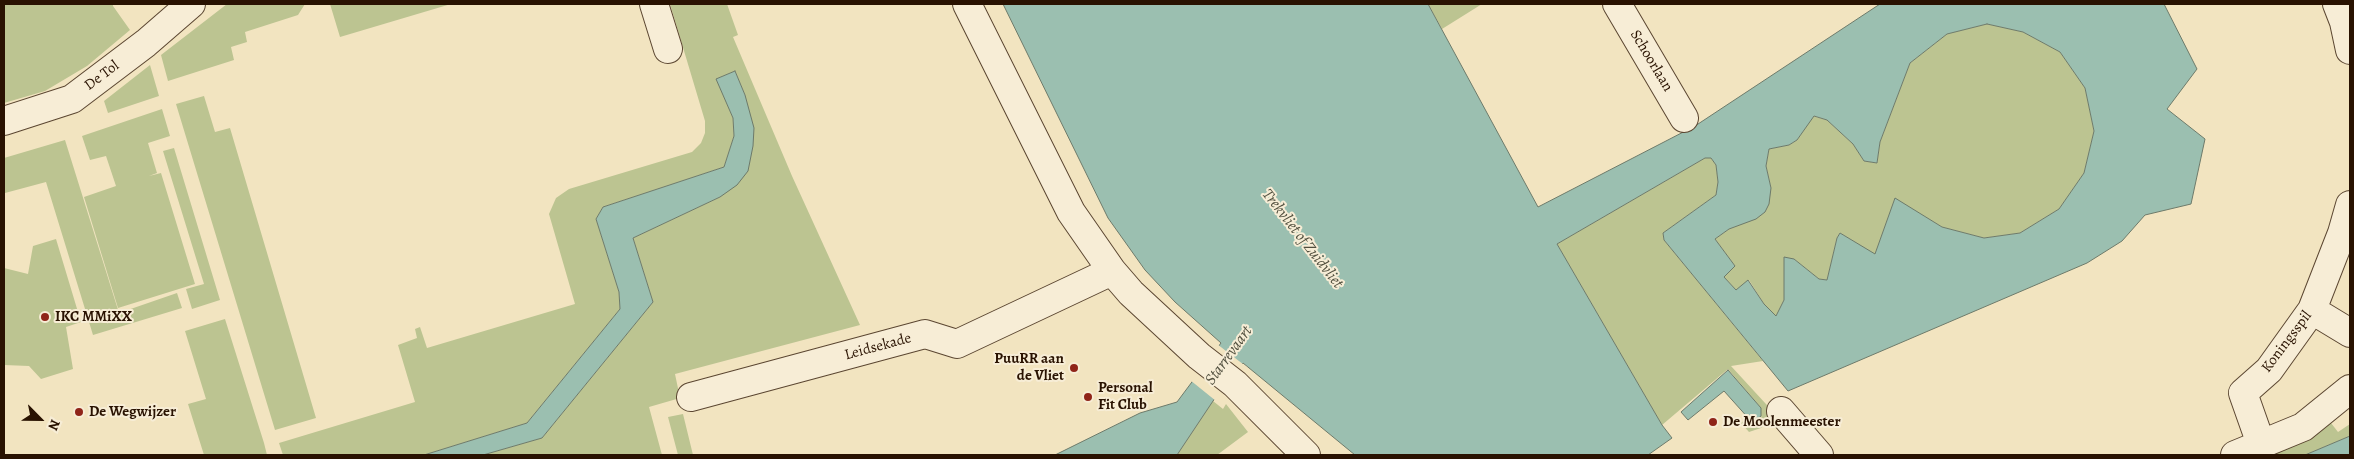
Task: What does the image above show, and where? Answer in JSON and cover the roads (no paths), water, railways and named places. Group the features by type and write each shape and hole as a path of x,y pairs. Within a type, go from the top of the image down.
{"street":[{"path":"654,4 668,49"},
{"path":"966,4 1071,212 1112,271 1130,293 1199,356 1235,384 1306,455"},
{"name":"Schoorlaan","path":"1617,4 1684,118"},
{"path":"2337,4 2344,22 2350,50"},
{"name":"De Tol","path":"4,121 72,99 146,43 188,5"},
{"name":"Koningsspil","path":"2261,444 2243,393 2269,370 2312,310 2342,233 2350,205"},
{"name":"Leidsekade","path":"691,397 925,334 957,344 1112,271"},
{"path":"2312,310 2350,333"},
{"path":"2235,455 2303,427 2350,389"},
{"path":"1781,411 1819,455"}],"water":[{"path":"1003,4 1428,4 1538,207 1695,126 1880,4 2164,4 2197,69 2167,109 2205,139 2191,204 2145,215 2122,241 2087,263 1788,391 1664,240 1663,233 1716,195 1718,182 1716,165 1711,158 1705,158 1557,244 1662,425 1672,438 1648,455 1355,455 1243,363 1213,401 1177,455 1055,455 1140,413 1177,402 1221,343 1175,302 1145,270 1108,218","holes":["1987,24 2023,32 2060,52 2085,88 2094,131 2084,173 2059,209 2020,233 1984,238 1942,227 1895,198 1875,254 1840,233 1837,238 1827,280 1819,279 1794,259 1784,257 1784,300 1776,316 1764,304 1748,280 1736,290 1724,277 1735,266 1715,239 1729,229 1756,219 1765,212 1769,204 1771,188 1766,166 1769,149 1789,145 1797,140 1814,116 1827,120 1853,144 1864,161 1877,163 1880,142 1910,63 1947,34"]},
{"path":"735,71 745,95 754,128 748,171 737,185 720,197 633,238 653,302 542,438 483,455 424,455 527,423 620,309 619,292 596,219 603,207 724,167 734,136 733,118 716,79"},
{"path":"1728,370 1761,408 1761,416 1755,421 1750,420 1724,391 1688,420 1681,412"},
{"path":"2350,436 2350,455 2305,455"}],"place":[{"name":"IKC MMiXX","path":"45,317"},
{"name":"PuuRR aan de Vliet","path":"1074,368"},
{"name":"Personal Fit Club","path":"1088,397"},
{"name":"De Wegwijzer","path":"79,412"},
{"name":"De Moolenmeester","path":"1713,422"}],"water label":[{"name":"Trekvliet of Zuidvliet","path":"1302,239"},
{"name":"Starrevaart","path":"1229,356"}]}
